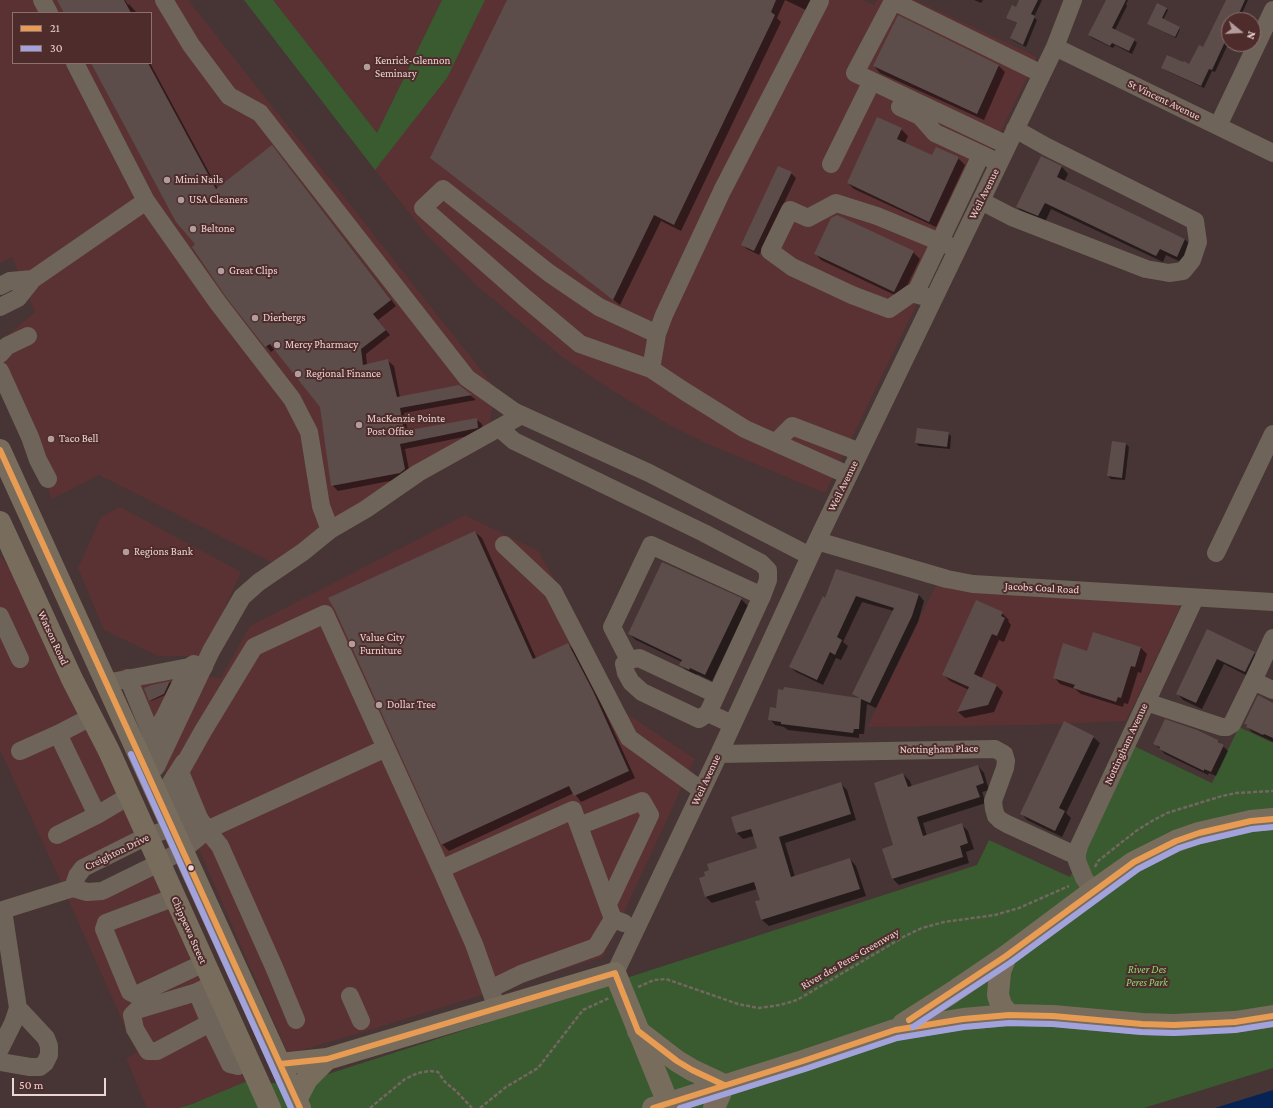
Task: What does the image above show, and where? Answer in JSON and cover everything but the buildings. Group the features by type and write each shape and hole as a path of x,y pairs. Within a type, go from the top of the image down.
{"main road":[{"path":"0,450 106,683 145,754 173,828 298,1104"},
{"name":"Watson Road","path":"0,522 72,679 109,751"},
{"name":"Chippewa Street","path":"109,751 204,963 206,988 219,1018 248,1060 270,1108"},
{"path":"895,1030 1006,956 1086,882 1134,862 1176,841 1199,833 1251,821 1273,819"},
{"path":"1006,956 1000,972 998,996 1001,1005 1009,1015"},
{"path":"280,1064 327,1059 494,999 532,998 615,973 638,1031 660,1106 895,1030 963,1019 1009,1015 1053,1016 1142,1024 1174,1025 1235,1022 1273,1016"},
{"path":"638,1031 677,1061 724,1085"},
{"path":"298,1104 307,1079 327,1059"},
{"path":"714,1108 724,1085"}],"street":[{"path":"42,0 48,12"},
{"name":"Jacobs Coal Road","path":"164,0 191,45 229,96 260,113 467,378 515,412 653,476 717,509 813,549 973,584 1273,602"},
{"name":"Weil Avenue","path":"615,973 848,475 1042,74 1073,0"},
{"path":"651,369 657,334 664,315 722,191 820,1"},
{"path":"999,163 935,133 920,116 870,86 855,72 892,1 1042,74"},
{"path":"1218,126 1273,10"},
{"name":"St Vincent Avenue","path":"1054,47 1273,153"},
{"path":"76,64 146,201 218,303 292,399 309,432 322,506 330,530"},
{"path":"870,86 1007,145"},
{"path":"831,164 870,86"},
{"path":"981,201 1012,217 1146,269 1169,273 1183,272 1192,260 1198,242 1195,221 1047,147 1015,128"},
{"path":"915,294 981,154"},
{"path":"657,334 598,307 549,273 443,189 424,208 524,297 580,344 651,369 745,429 848,475"},
{"path":"0,307 18,298 33,279 146,201"},
{"path":"933,299 912,293 889,309 852,295 792,267 770,251 790,210 808,218 836,203 877,216 957,249"},
{"path":"0,286 10,281 33,279"},
{"path":"0,354 7,346 28,336"},
{"path":"0,371 30,437 38,460 48,479"},
{"path":"128,678 145,754 156,767 171,719 196,667 242,597 259,582 303,552 330,530 366,509 418,473 522,415"},
{"path":"776,442 792,426 860,452"},
{"path":"499,428 514,441 704,533 761,563 768,570 768,580 762,595 708,712 699,719 642,692 631,682 624,664 629,660 639,658 716,694"},
{"path":"1216,553 1273,434"},
{"path":"640,502 653,476"},
{"path":"704,533 717,509"},
{"path":"504,545 553,591 629,738 701,790"},
{"path":"629,660 612,627 651,545 787,605"},
{"name":"Nottingham Avenue","path":"1077,856 1082,837 1195,598"},
{"path":"296,1020 220,846 203,824 180,772 230,685 254,647 325,614 474,944 494,999 521,974 596,947 650,815 642,801 579,826"},
{"path":"0,616 20,659"},
{"path":"1146,702 1222,727 1232,724 1273,638"},
{"path":"106,683 196,667"},
{"path":"1253,681 1273,690"},
{"path":"708,712 732,724"},
{"path":"20,751 58,734 91,716"},
{"path":"145,754 171,719"},
{"path":"58,734 97,815"},
{"path":"173,828 203,824 386,748"},
{"name":"Nottingham Place","path":"718,754 995,749 1004,754 1006,761 1005,768 993,801 996,816 1008,824 1077,856"},
{"path":"57,835 97,815 129,796"},
{"path":"441,870 573,810 610,911 636,927"},
{"path":"0,1049 13,1023 18,1008 1,910 73,888 87,892 102,891 160,863 183,850 203,824"},
{"name":"Creighton Drive","path":"73,888 76,876 82,868 147,836 173,828"},
{"path":"1077,856 1076,861 1086,882"},
{"path":"174,897 106,923 104,930 130,992 136,995 204,963"},
{"path":"521,974 532,998"},
{"path":"206,988 137,1010 132,1015 135,1029 148,1051 157,1051 219,1018"},
{"path":"350,996 361,1021"},
{"path":"0,1062 30,1067 40,1067 45,1063 49,1055 49,1046 46,1038 18,1008"}],"path":[{"name":"River des Peres Greenway","path":"635,988 654,980 666,979 738,1004 758,1008 780,1005 797,1000 905,936 922,928 944,922 995,915 1019,908 1086,882 1098,862 1136,831 1167,813 1183,807 1236,793 1273,791"},
{"path":"480,1108 506,1087 538,1068 583,1010 610,997"},
{"path":"370,1108 405,1079 418,1073 430,1071 438,1072 445,1082 472,1108"}],"shaded area":[{"path":"0,0 188,0 496,389 485,446 275,564 99,475 52,499 0,368 0,342 35,312 12,257 0,263"},
{"name":"Kenrick-Glennon Seminary","path":"273,0 442,0 377,133"},
{"path":"485,0 863,0 874,5 877,0 915,0 1037,57 825,493 708,444 669,425 610,389 561,356 476,285 427,235 375,170 447,78"},
{"path":"120,507 241,572 203,656 158,656 104,630 78,568 101,517"},
{"path":"465,515 538,551 579,621 620,709 695,759 603,957 288,1054 120,668 221,678 250,626"},
{"path":"0,555 15,575 136,830 134,835 62,884 0,750"},
{"path":"937,583 1178,603 1179,610 1126,721 1031,725 867,727"},
{"path":"155,875 251,1083 178,1108 147,1108 126,1058 137,1053 67,897"}],"green space":[{"path":"244,0 273,0 377,133 442,0 485,0 447,78 375,170"},
{"name":"River Des Peres Park","path":"1239,727 1273,743 1273,1068 1144,1108 178,1108 192,1104 245,1082 297,1084 977,865 989,840 1070,877 1134,746 1212,783"}],"water":[{"path":"1273,1090 1273,1108 1215,1108"}],"transit line":[{"name":"21","path":"0,450 300,1108"},
{"name":"30","path":"131,754 291,1108"},
{"name":"21","path":"909,1020 1006,956 1134,862 1176,841 1199,833 1251,821 1273,819"},
{"name":"30","path":"913,1027 1010,963 1138,869 1179,848 1201,841 1252,829 1273,827"},
{"name":"21","path":"280,1064 327,1059 615,973 638,1031 677,1061 724,1085"},
{"name":"21","path":"653,1108 803,1061 895,1030 963,1019 1009,1015 1053,1016 1142,1024 1174,1025 1235,1022 1273,1016"},
{"name":"30","path":"680,1108 805,1069 897,1038 964,1027 1009,1023 1053,1024 1141,1032 1174,1033 1235,1030 1273,1024"}],"place":[{"name":"Kenrick-Glennon Seminary","path":"367,67"},
{"name":"Mimi Nails","path":"167,180"},
{"name":"USA Cleaners","path":"181,200"},
{"name":"Beltone","path":"193,229"},
{"name":"Great Clips","path":"221,271"},
{"name":"Dierbergs","path":"255,318"},
{"name":"Mercy Pharmacy","path":"277,345"},
{"name":"Regional Finance","path":"298,374"},
{"name":"MacKenzie Pointe Post Office","path":"359,425"},
{"name":"Taco Bell","path":"51,439"},
{"name":"Regions Bank","path":"126,552"},
{"name":"Value City Furniture","path":"352,644"},
{"name":"Dollar Tree","path":"379,705"}]}
